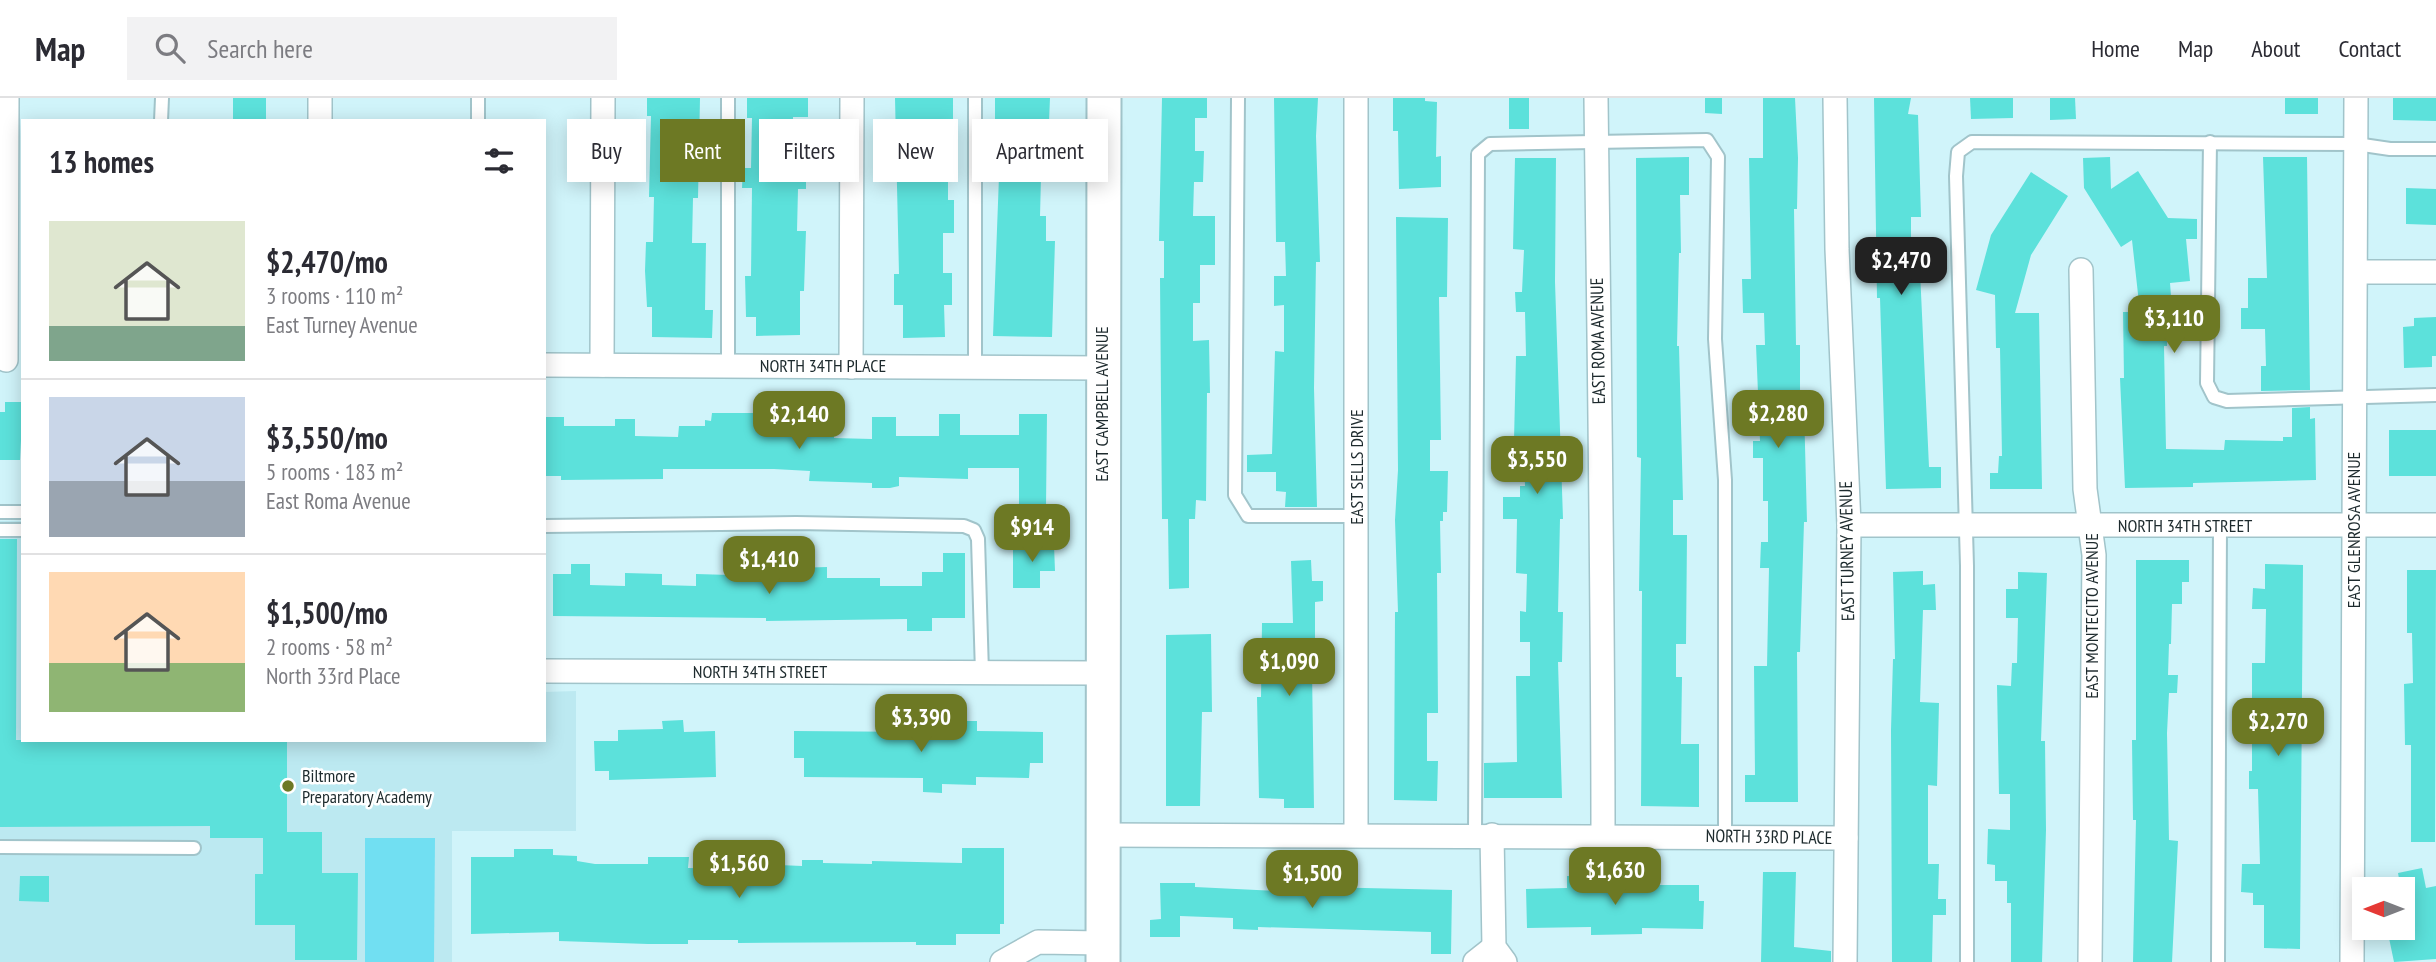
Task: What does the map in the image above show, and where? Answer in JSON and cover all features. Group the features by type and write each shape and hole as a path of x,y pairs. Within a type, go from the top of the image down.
{"street":[{"path":"8,98 10,360"},
{"path":"320,98 320,119"},
{"path":"602,365 603,98"},
{"path":"850,367 852,98"},
{"name":"EAST CAMPBELL AVENUE","path":"1103,952 1104,98"},
{"name":"EAST SELLS DRIVE","path":"1356,98 1356,835"},
{"name":"EAST ROMA AVENUE","path":"1596,98 1597,331 1603,502 1603,835"},
{"name":"EAST TURNEY AVENUE","path":"1835,98 1837,249 1849,525 1845,962"},
{"name":"EAST GLENROSA AVENUE","path":"2352,962 2356,98"},
{"name":"EAST MONTECITO AVENUE","path":"2081,270 2085,489 2092,525 2090,962"},
{"path":"2356,272 2436,272"},
{"name":"NORTH 34TH PLACE","path":"546,365 975,365 1102,368"},
{"name":"NORTH 34TH STREET","path":"1849,525 2436,525"},
{"name":"NORTH 34TH STREET","path":"546,671 1102,673"},
{"name":"NORTH 33RD PLACE","path":"1103,835 1846,838"},
{"path":"1475,962 1499,955 1483,835"},
{"path":"1002,962 1025,955 1038,942 1103,952"}],"lane":[{"path":"161,119 162,98"},
{"path":"478,98 478,119"},
{"path":"728,98 728,366"},
{"path":"975,98 975,365"},
{"path":"1238,98 1236,495 1248,516 1357,516"},
{"path":"1483,835 1478,154 1490,144 1707,140 1718,157 1715,338 1725,480 1725,836"},
{"path":"1967,962 1965,525 1956,176 1958,152 1972,142 2356,144 2390,149 2436,149"},
{"path":"2210,142 2207,383 2214,397 2227,401 2355,400 2377,395 2436,395"},
{"path":"0,512 21,512"},
{"path":"546,526 796,523 964,526 974,530 978,539 982,673"},
{"path":"2218,962 2220,526"},
{"path":"0,530 21,530"},
{"path":"0,847 194,848"}],"shaded area":[{"name":"Biltmore Preparatory Academy","path":"0,521 21,521 21,742 546,742 546,692 576,691 576,831 452,831 452,962 0,962"},
{"path":"365,838 435,838 434,962 365,962"}],"building":[{"path":"233,98 266,98 266,119 233,119"},
{"path":"647,98 700,98 700,119 660,119 660,182 698,182 698,198 693,198 692,243 706,243 705,310 713,310 712,338 652,337 652,307 647,307 645,271 646,242 653,242 654,197 649,197 651,116 647,116"},
{"path":"747,98 808,98 808,117 759,119 759,182 806,182 806,189 798,189 797,231 806,231 804,291 800,291 800,335 756,336 756,317 746,317 745,276 751,276 752,188 742,188 745,168 751,168 752,118 747,118"},
{"path":"895,98 953,98 953,119 895,119"},
{"path":"995,98 1050,98 1049,119 995,119"},
{"path":"1162,98 1207,98 1207,118 1195,118 1195,151 1204,151 1203,182 1194,182 1193,216 1215,216 1215,265 1200,265 1200,303 1193,303 1193,341 1209,340 1206,501 1196,500 1195,519 1189,519 1189,588 1169,589 1168,519 1162,519 1160,278 1164,278 1164,241 1159,241"},
{"path":"1274,98 1318,98 1316,136 1320,262 1316,262 1314,388 1317,507 1285,507 1286,492 1276,491 1276,472 1247,472 1247,455 1272,454 1275,351 1284,352 1284,305 1274,306 1274,276 1286,276 1285,242 1276,242"},
{"path":"1393,98 1425,98 1425,101 1437,102 1436,157 1441,156 1441,187 1399,189 1398,131 1393,131"},
{"path":"1509,98 1529,98 1529,129 1509,129"},
{"path":"1705,98 1722,98 1722,114 1705,113"},
{"path":"1763,98 1795,98 1798,158 1797,209 1794,209 1796,345 1800,345 1800,406 1804,407 1807,522 1804,522 1800,652 1797,652 1798,802 1745,802 1745,775 1755,775 1754,666 1767,666 1769,568 1760,568 1761,542 1768,542 1768,501 1763,501 1763,458 1753,458 1753,441 1760,441 1756,345 1765,345 1764,313 1743,313 1742,279 1751,279 1749,158 1763,158"},
{"path":"1874,98 1911,98 1908,114 1918,115 1921,217 1911,217 1911,249 1919,249 1929,467 1941,467 1941,488 1886,489 1880,298 1877,298"},
{"path":"1970,98 2013,98 2013,118 1971,119"},
{"path":"2050,98 2075,98 2076,119 2050,120"},
{"path":"2285,98 2318,98 2318,114 2285,114"},
{"path":"2393,98 2436,98 2436,121 2393,120"},
{"path":"1689,157 1689,195 1680,195 1681,253 1677,346 1683,500 1673,500 1673,535 1687,535 1686,644 1676,644 1676,677 1682,677 1681,744 1699,744 1699,807 1641,806 1641,458 1637,457 1636,158"},
{"path":"2110,157 2111,189 2138,171 2168,218 2197,219 2197,239 2186,239 2190,281 2170,283 2171,296 2166,296 2166,449 2224,450 2225,440 2283,441 2283,437 2292,437 2292,408 2310,407 2310,419 2315,418 2316,480 2193,483 2193,487 2125,488 2120,378 2124,378 2123,312 2140,312 2132,240 2121,247 2084,188 2083,158"},
{"path":"2263,157 2307,157 2310,390 2261,391 2261,366 2266,366 2265,329 2241,329 2241,308 2248,308 2248,278 2267,278"},
{"path":"1515,158 1556,158 1555,282 1563,519 1560,519 1558,612 1563,612 1562,662 1558,662 1562,798 1484,798 1484,763 1517,762 1516,676 1530,676 1530,642 1520,642 1520,611 1526,612 1527,574 1516,573 1517,519 1503,519 1503,497 1520,497 1520,486 1525,486 1524,440 1514,440 1516,356 1526,356 1525,312 1516,312 1515,292 1522,292 1524,250 1513,249"},
{"path":"2031,172 2068,196 2031,255 2015,313 2039,313 2042,489 1990,489 1990,473 1998,473 1999,456 2002,456 2000,348 1996,348 1995,295 1976,290 1991,235"},
{"path":"897,182 948,182 948,200 954,200 954,233 943,233 943,273 952,273 952,305 944,305 945,337 903,338 903,305 894,305 894,274 899,274"},
{"path":"999,182 1041,182 1040,216 1046,216 1046,241 1055,241 1052,337 993,336"},
{"path":"2406,188 2436,189 2436,225 2406,224"},
{"path":"1396,217 1448,218 1447,297 1439,297 1441,440 1430,440 1430,471 1448,471 1447,512 1443,512 1443,521 1440,521 1441,573 1437,573 1438,713 1427,713 1427,761 1438,761 1437,801 1394,800 1395,612 1398,612 1395,520 1398,470"},
{"path":"2436,317 2436,356 2432,356 2432,367 2404,368 2403,327 2414,326 2414,318"},
{"path":"5,402 21,402 20,460 0,460 0,412 5,412"},
{"path":"712,413 780,413 780,417 834,419 834,438 872,439 872,417 896,417 896,436 939,436 939,414 960,414 960,435 1019,435 1019,414 1047,414 1046,507 1019,507 1019,468 968,468 968,479 899,477 899,486 890,488 872,488 872,483 809,481 810,471 774,469 663,469 663,479 561,480 561,476 546,476 546,417 564,417 564,426 615,426 615,419 635,419 635,436 678,437 679,426 705,426 705,420 711,421"},
{"path":"2389,430 2436,430 2436,476 2389,476"},
{"path":"0,539 17,539 16,740 287,742 287,832 322,832 322,873 358,873 357,960 295,960 295,925 255,925 255,874 263,874 263,838 210,838 210,826 0,827"},
{"path":"1013,545 1054,545 1055,571 1040,571 1040,588 1013,588"},
{"path":"943,553 965,553 965,618 932,618 932,631 907,631 907,619 766,621 766,618 553,616 553,574 571,574 571,564 590,564 590,585 625,586 625,573 662,574 662,585 696,586 696,574 765,576 765,569 827,567 827,578 880,578 880,586 922,586 922,572 943,572"},
{"path":"1311,560 1312,581 1323,581 1323,601 1315,602 1315,670 1312,670 1314,808 1284,808 1284,799 1259,798 1257,697 1261,697 1262,623 1293,623 1291,561"},
{"path":"2136,560 2189,560 2189,582 2182,582 2182,604 2172,604 2169,644 2168,675 2178,675 2177,693 2169,693 2167,733 2169,840 2178,841 2172,962 2133,962 2136,820 2133,820 2132,740 2136,740"},
{"path":"2265,564 2303,565 2300,949 2264,948 2264,905 2253,905 2253,893 2241,892 2242,864 2260,864 2258,789 2249,789 2249,771 2252,771 2252,663 2265,663 2266,609 2252,609 2253,588 2265,589"},
{"path":"2407,570 2436,570 2435,842 2411,842 2411,745 2405,745 2404,684 2413,683 2412,633 2407,633"},
{"path":"1923,571 1923,585 1935,584 1936,610 1923,610 1920,702 1939,703 1937,786 1928,785 1928,864 1939,864 1938,899 1946,899 1946,915 1933,915 1932,962 1892,962 1891,730 1895,659 1893,572"},
{"path":"2018,572 2047,573 2041,741 2045,741 2046,830 2042,962 2011,962 2011,903 2007,903 2007,881 1995,881 1995,865 1987,864 1988,829 2010,830 2010,794 1999,794 1997,685 2011,686 2012,663 2017,663 2018,618 2006,618 2006,589 2018,589"},
{"path":"1211,634 1212,712 1202,712 1200,806 1166,806 1166,635"},
{"path":"924,715 945,715 945,721 977,721 977,731 1043,732 1043,763 1030,763 1029,778 976,777 976,785 942,784 942,793 923,792 923,778 804,777 804,758 794,758 794,731 923,732"},
{"path":"683,720 684,732 715,731 716,777 609,780 609,771 595,771 594,741 618,741 618,730 663,729 662,721"},
{"path":"962,848 1004,848 1004,924 1000,924 1000,934 956,934 956,945 916,945 916,942 738,943 738,940 688,940 688,944 648,944 559,941 559,932 471,934 471,857 514,857 514,849 553,849 553,855 577,856 577,861 595,864 648,864 648,857 689,857 688,868 738,869 738,863 802,866 802,860 872,864 872,861 962,863"},
{"path":"2422,868 2426,888 2436,886 2436,959 2394,962 2389,940 2415,940 2415,877 2399,877 2398,873"},
{"path":"1763,872 1796,872 1794,947 1831,951 1831,962 1761,962"},
{"path":"20,876 49,876 49,902 19,901"},
{"path":"1567,876 1586,876 1586,885 1699,885 1699,901 1704,901 1703,929 1642,928 1642,934 1591,935 1591,927 1527,928 1526,889 1567,888"},
{"path":"1160,883 1195,883 1195,887 1276,891 1277,886 1452,890 1451,954 1431,954 1431,932 1258,927 1258,930 1233,929 1233,918 1180,916 1180,937 1150,937 1150,920 1161,919"}],"place":[{"name":"Biltmore Preparatory Academy","path":"288,786"}]}
